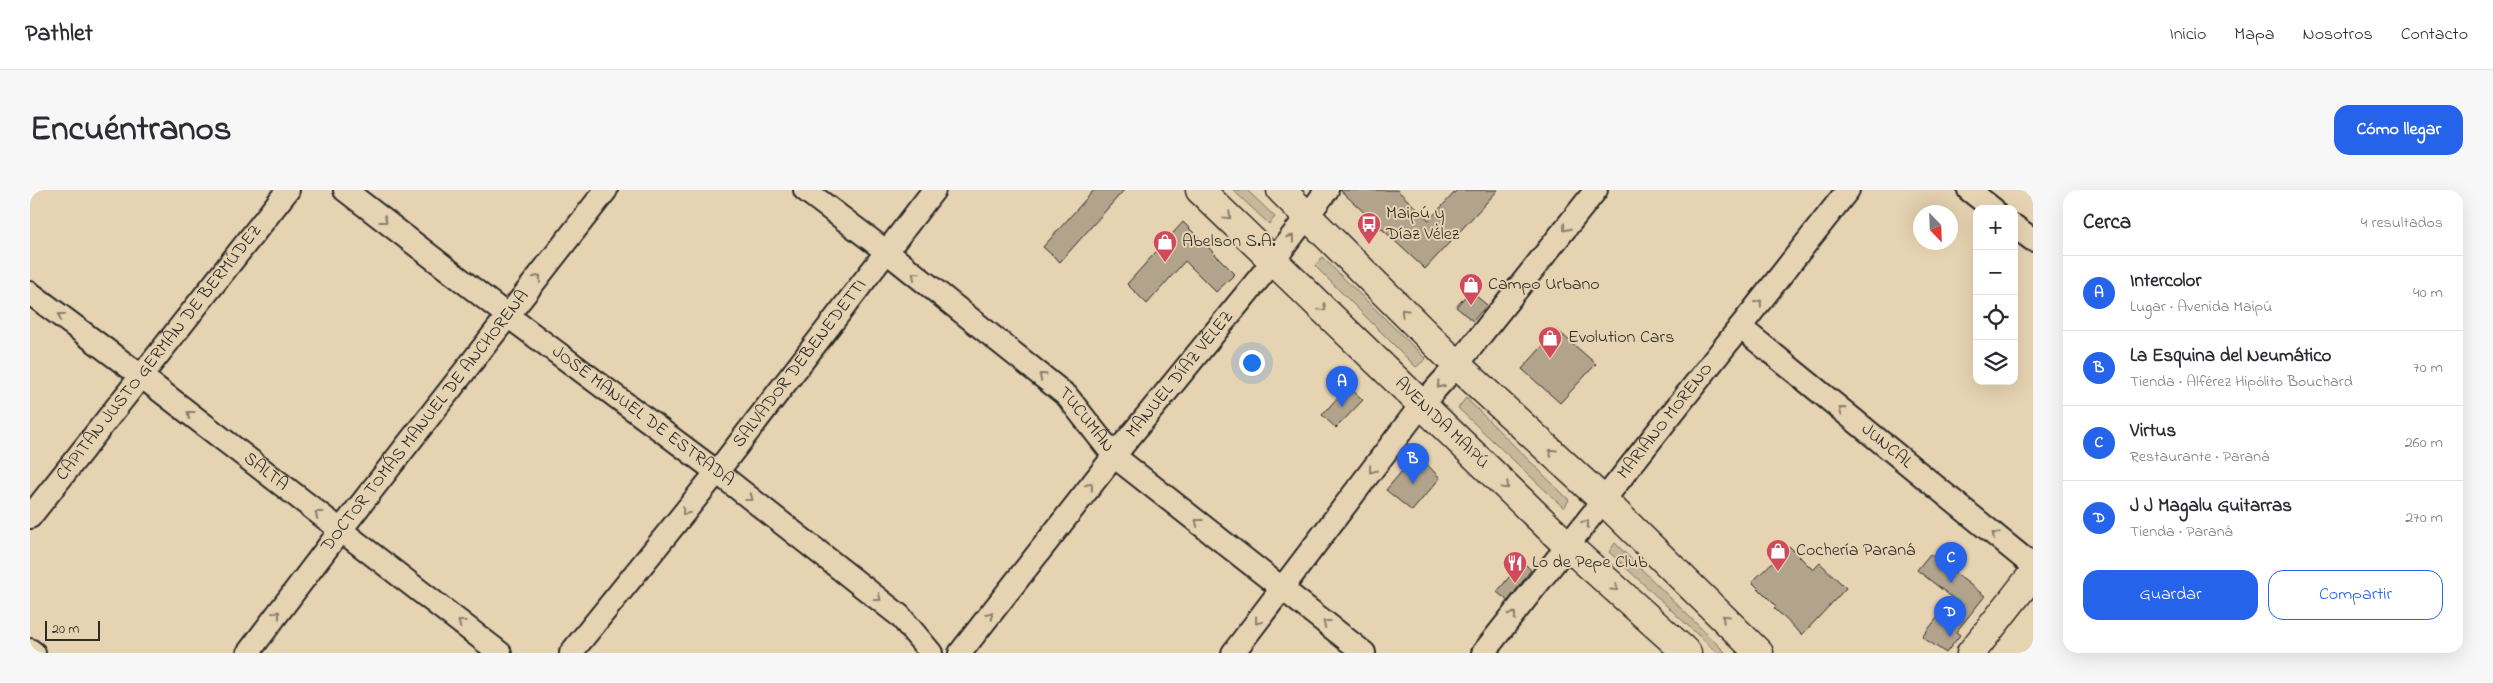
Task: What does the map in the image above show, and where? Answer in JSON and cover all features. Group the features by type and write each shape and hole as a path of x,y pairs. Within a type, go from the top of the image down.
{"main road":[{"name":"AVENIDA MAIPÚ","path":"1200,190 1568,546 1687,653"},
{"path":"1281,190 1457,365 1604,500 1759,653"},
{"path":"1971,653 2033,574"}],"street":[{"name":"CAPITÁN JUSTO GERMÁN DE BERMÚDEZ","path":"30,517 288,190"},
{"name":"JOSÉ MANUEL DE ESTRADA","path":"345,190 508,316 717,472 900,616 931,653"},
{"name":"DOCTOR TOMÁS MANUEL DE ANCHORENA","path":"248,653 340,531 606,190"},
{"name":"TUCUMÁN","path":"804,190 887,252 1068,396 1114,456 1364,653"},
{"name":"SALVADOR DEBENEDETTI","path":"571,653 717,472 934,190"},
{"name":"MANUEL DÍAZ VÉLEZ","path":"960,653 1114,456 1274,260 1327,190"},
{"path":"1233,653 1422,404 1457,365 1596,190"},
{"name":"MARIANO MORENO","path":"1483,653 1848,190"},
{"path":"1969,190 1988,205"},
{"path":"2018,229 2033,240"},
{"name":"SALTA","path":"30,293 141,376 500,653"},
{"name":"JUNCAL","path":"1740,327 2033,566"},
{"path":"30,650 34,653"}],"shaded area":[{"path":"1233,190 1247,190 1275,217 1269,224"},
{"path":"1322,257 1426,359 1416,367 1315,266"},
{"path":"1466,398 1569,500 1564,508 1458,408"},
{"path":"1615,543 1726,653 1718,653 1714,650 1609,552"}],"building":[{"path":"1094,190 1124,190 1060,262 1043,247"},
{"path":"1340,190 1397,190 1429,220 1457,190 1498,190 1425,269"},
{"name":"Abelson S.A.","path":"1183,222 1235,274 1216,292 1185,261 1147,304 1127,284"},
{"name":"Campo Urbano","path":"1470,291 1487,305 1473,321 1456,307"},
{"path":"1557,330 1596,364 1560,403 1522,369"},
{"path":"1348,386 1363,400 1336,428 1322,415"},
{"path":"1414,457 1420,457 1440,478 1412,511 1386,490"},
{"path":"1789,546 1813,570 1820,563 1846,588 1802,635 1774,608 1776,606 1752,582"},
{"path":"1930,554 1985,596 1956,632 1960,635 1946,653 1922,637 1953,598 1917,570"},
{"name":"Lo de Pepe Club","path":"1522,561 1531,570 1508,601 1497,592"}],"place":[{"name":"Maipú y Díaz Vélez","path":"1369,245"},
{"name":"Abelson S.A.","path":"1165,263"},
{"name":"Campo Urbano","path":"1471,306"},
{"name":"Evolution Cars","path":"1550,359"},
{"name":"Intercolor","path":"1342,407"},
{"name":"La Esquina del Neumático","path":"1413,484"},
{"name":"Cochería Paraná","path":"1778,572"},
{"name":"Virtus","path":"1951,583"},
{"name":"Lo de Pepe Club","path":"1515,584"},
{"name":"J J Magalu Guitarras","path":"1950,637"}]}
